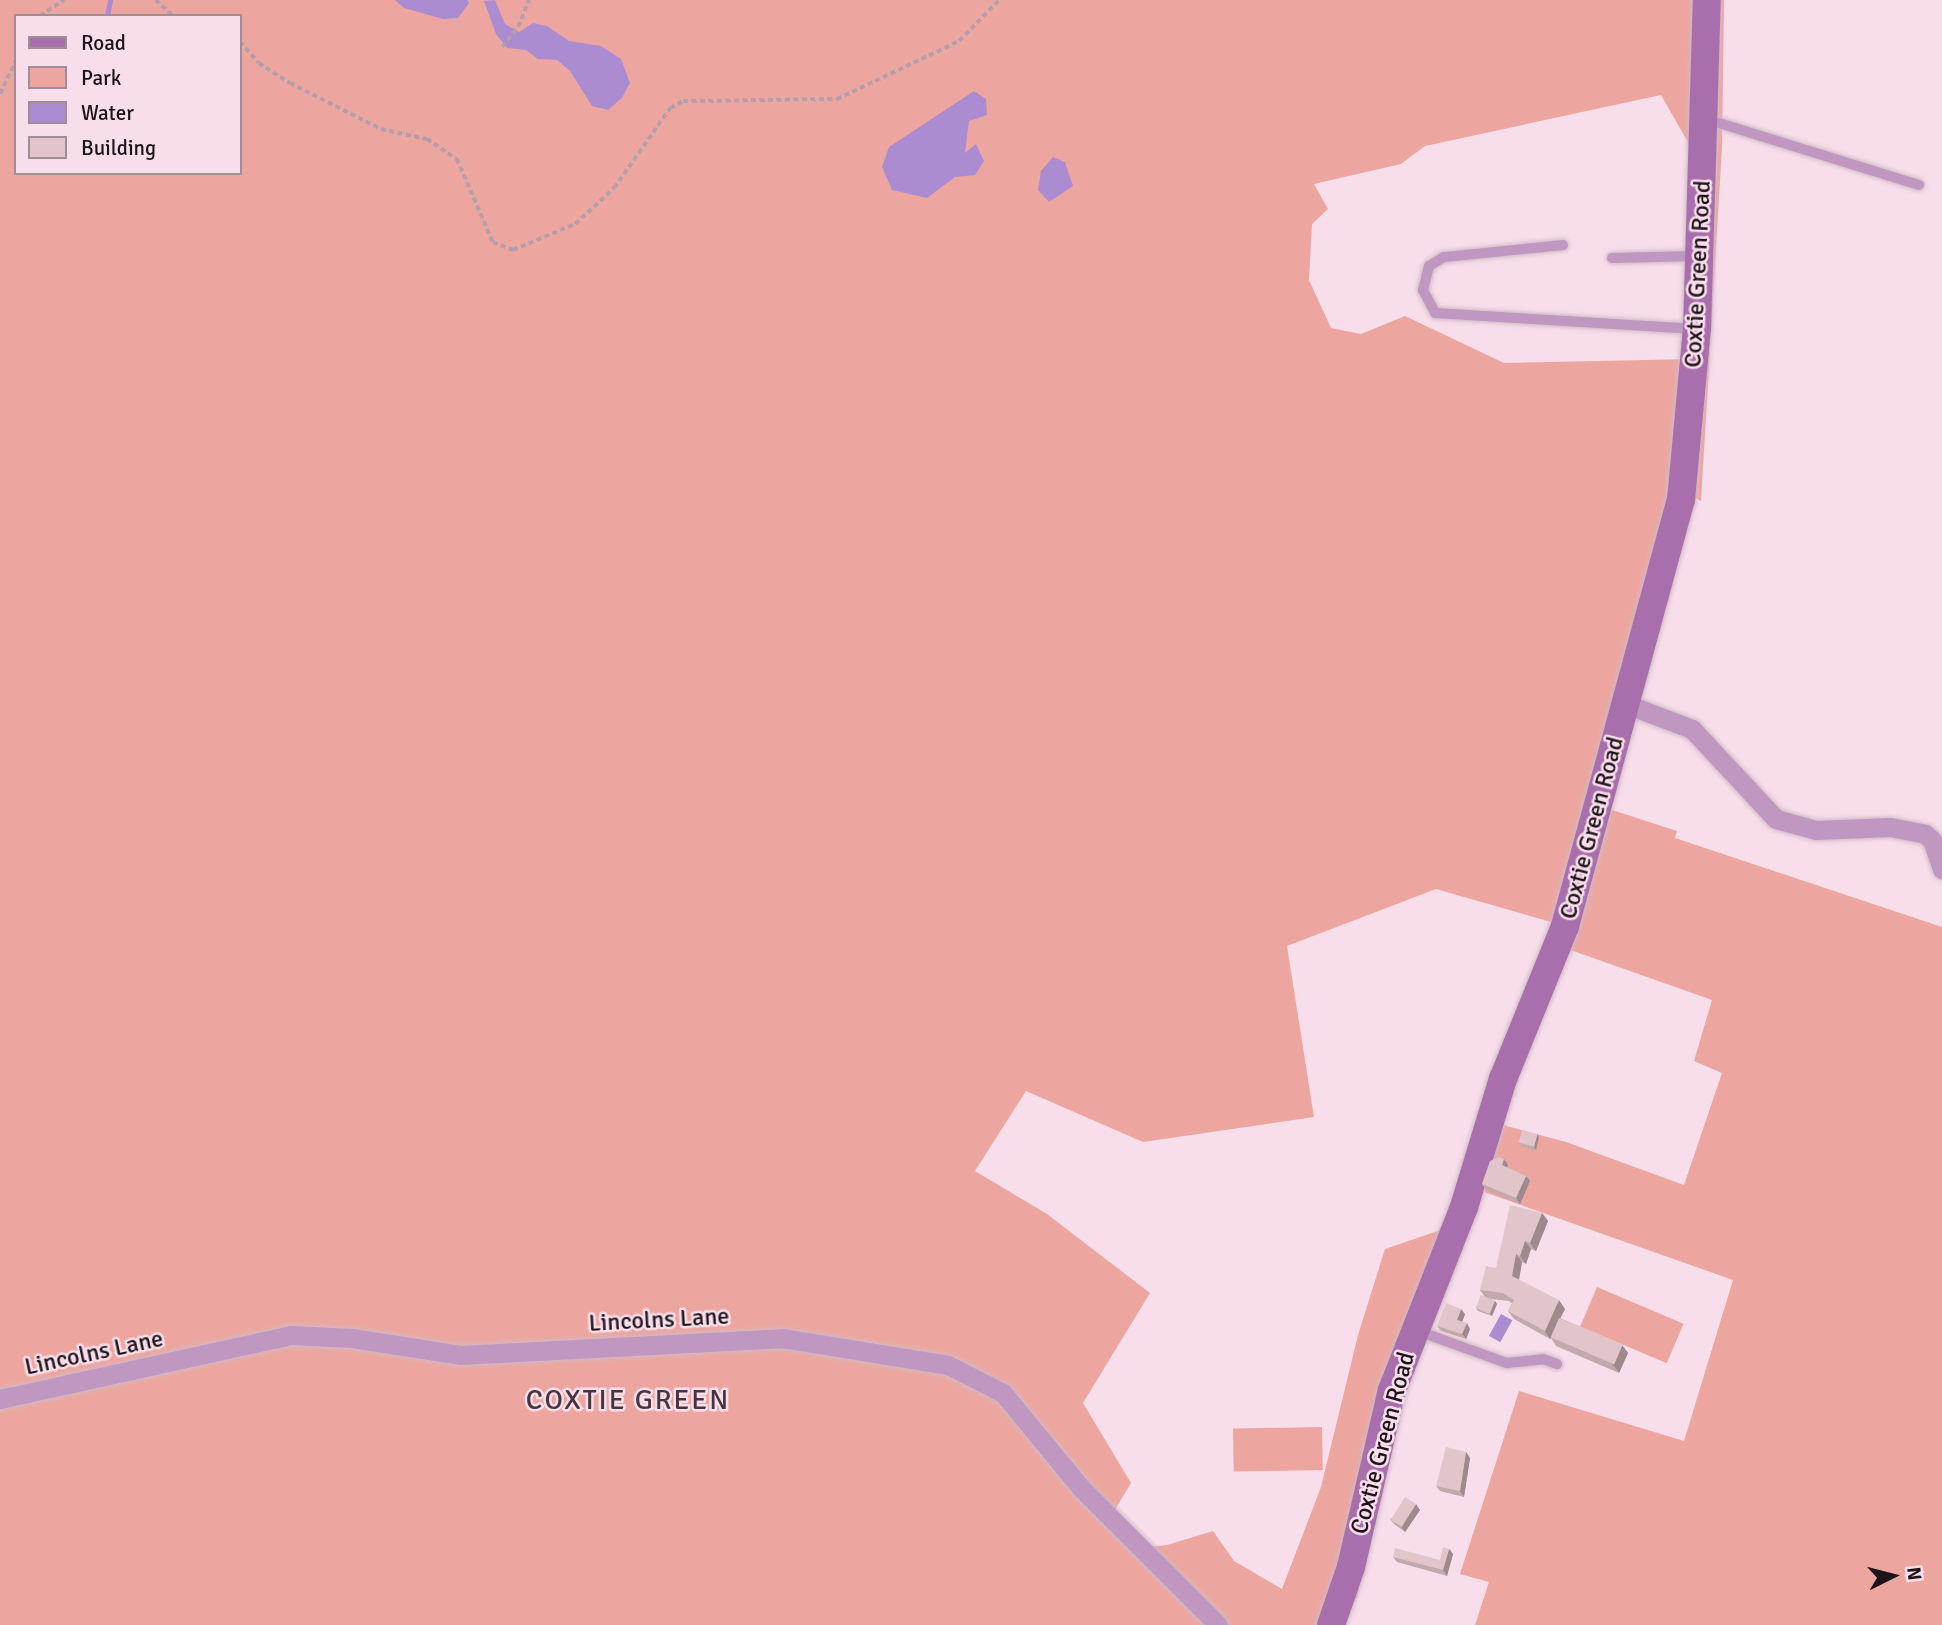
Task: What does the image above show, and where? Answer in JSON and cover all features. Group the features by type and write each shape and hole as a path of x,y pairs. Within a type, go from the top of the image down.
{"street":[{"name":"Coxtie Green Road","path":"1331,1625 1351,1567 1392,1390 1464,1207 1503,1079 1554,962 1681,500 1697,329 1706,118 1707,0"},
{"path":"1626,704 1692,729 1776,819 1816,830 1890,827 1925,834 1932,841 1942,869"},
{"name":"Lincolns Lane","path":"0,1399 291,1335 352,1338 460,1354 782,1338 948,1365 1003,1393 1081,1488 1218,1625"}],"lane":[{"path":"1706,118 1919,185"},
{"path":"1563,245 1444,257 1429,266 1423,290 1435,313 1697,329"},
{"path":"1612,258 1700,256"},
{"path":"1414,1330 1507,1363 1543,1359 1557,1364"}],"path":[{"path":"43,14 64,0"},
{"path":"156,0 171,14"},
{"path":"502,47 518,27 528,0"},
{"path":"242,44 253,58 290,83 381,128 427,139 457,159 493,242 513,250 575,224 614,188 670,108 683,101 837,99 959,41 999,0"},
{"path":"0,94 14,63"}],"green space":[{"path":"0,0 1724,0 1722,146 1701,501 1683,491 1565,926 1436,889 1287,946 1314,1117 1143,1142 1026,1091 975,1171 1047,1214 1150,1293 1083,1403 1131,1483 1108,1521 1132,1549 1167,1545 1213,1531 1234,1561 1282,1589 1321,1487 1358,1335 1385,1249 1470,1220 1417,1353 1390,1441 1357,1598 1337,1625 0,1625","holes":["1661,95 1689,144 1694,359 1504,363 1405,316 1361,334 1331,328 1309,280 1312,224 1328,209 1314,184 1401,164 1425,146"]},
{"path":"1606,808 1677,831 1675,838 1942,927 1942,1625 1475,1625 1489,1582 1460,1574 1519,1391 1684,1441 1733,1280 1484,1192 1503,1125 1566,1142 1684,1185 1722,1073 1694,1061 1712,1000 1562,947"},
{"path":"1597,1287 1684,1324 1667,1363 1580,1327"},
{"path":"1322,1427 1323,1470 1234,1472 1233,1429"}],"water":[{"path":"395,0 468,0 469,3 458,18 443,19 404,8"},
{"path":"495,0 505,24 519,32 533,23 547,26 569,41 601,46 621,59 630,83 622,98 608,110 592,106 570,71 557,60 538,59 526,50 507,48 496,34 484,1"},
{"path":"974,91 986,99 987,115 969,121 965,153 976,144 984,161 975,175 955,177 927,198 892,190 882,167 889,147"},
{"path":"1053,157 1065,162 1073,186 1049,202 1038,190 1041,171"},
{"path":"1501,1314 1512,1320 1500,1342 1489,1336"}],"building":[{"path":"1522,1130 1537,1134 1534,1147 1519,1143"},
{"path":"1499,1157 1504,1159 1502,1165 1526,1176 1516,1198 1482,1184 1490,1161"},
{"path":"1510,1205 1542,1213 1530,1243 1525,1241 1520,1256 1516,1254 1512,1276 1559,1300 1545,1331 1508,1311 1514,1300 1503,1293 1480,1290 1486,1266 1496,1268"},
{"path":"1481,1295 1495,1301 1489,1314 1476,1308"},
{"path":"1446,1303 1461,1309 1457,1320 1467,1323 1462,1334 1437,1326"},
{"path":"1559,1318 1623,1345 1614,1364 1551,1337"},
{"path":"1446,1447 1466,1452 1460,1491 1436,1486"},
{"path":"1405,1497 1416,1504 1402,1527 1391,1520"},
{"path":"1443,1547 1449,1549 1443,1570 1393,1557 1395,1548 1440,1560"}],"waterway":[{"path":"107,14 110,0"}],"district":[{"name":"COXTIE GREEN","path":"628,1400"}]}
